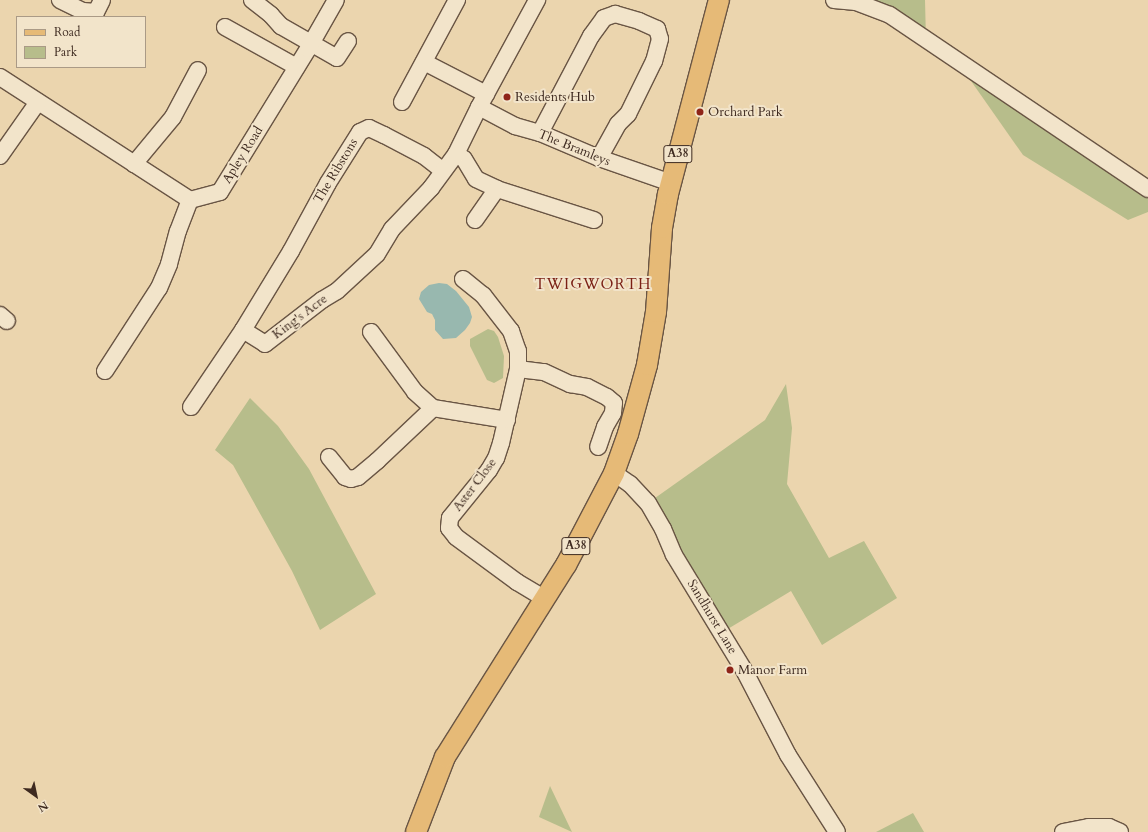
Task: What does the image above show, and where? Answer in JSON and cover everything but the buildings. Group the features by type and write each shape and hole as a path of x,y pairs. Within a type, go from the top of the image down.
{"main road":[{"name":"A38","path":"416,832 445,757 566,565 614,473 628,434 647,365 656,312 662,228 671,183 719,0"}],"street":[{"path":"60,0 84,11 96,12 102,0"},
{"path":"252,0 271,15 281,26 337,58 348,41"},
{"name":"Apley Road","path":"190,200 220,192 311,44 336,0"},
{"path":"402,102 457,0"},
{"path":"443,171 456,154 482,101 537,0"},
{"path":"834,0 856,2 890,15 1148,189"},
{"path":"540,133 591,36 604,18 615,14 639,21 657,29 660,38 654,60 628,114 618,124 599,158"},
{"path":"226,27 297,66"},
{"name":"The Bramleys","path":"424,62 482,101 515,126 540,133 599,158 671,183"},
{"path":"134,164 173,116 198,70"},
{"path":"0,77 190,200 178,231 169,264 159,288 105,371"},
{"path":"0,156 38,102"},
{"name":"The Ribstons","path":"243,330 291,251 328,183 360,132 369,128 384,135 424,156 443,171"},
{"path":"456,154 464,159 476,179 497,189 594,220"},
{"name":"King's Acre","path":"243,330 265,344 322,300 337,291 377,254 392,229 431,188 443,171"},
{"path":"475,220 497,189"},
{"name":"Aster Close","path":"466,284 483,295 511,331 518,351 518,369 507,420 496,458 489,470 450,518 449,528 456,537 517,582 544,598"},
{"path":"191,407 234,346 243,330"},
{"path":"371,332 415,392 433,408 507,420"},
{"path":"518,369 544,372 570,384 587,387 607,397 614,403 613,413 598,447"},
{"path":"328,457 345,477 350,479 358,477 433,408"},
{"name":"Sandhurst Lane","path":"614,473 630,484 648,503 663,529 674,556 744,672 788,755 837,832"},
{"path":"1063,832 1089,827 1109,827 1120,832"}],"green space":[{"path":"834,0 925,0 926,40 890,15"},
{"path":"957,61 1148,189 1148,212 1128,220 1023,155"},
{"path":"488,329 494,331 498,337 504,356 503,378 494,383 487,380 470,346 470,339"},
{"path":"786,384 792,428 787,484 829,558 864,541 897,598 822,645 791,591 721,633 648,503 765,420"},
{"path":"250,398 278,426 309,469 376,594 320,630 292,571 233,465 215,450"},
{"path":"550,786 572,832 539,817"},
{"path":"913,813 924,832 876,832"}],"water":[{"path":"439,283 447,284 456,291 469,307 472,317 470,323 456,338 443,339 435,330 435,320 432,314 427,312 419,299 421,292 429,285"}],"place":[{"name":"Residents Hub","path":"507,97"},
{"name":"Orchard Park","path":"700,112"},
{"name":"Manor Farm","path":"730,670"}],"district":[{"name":"TWIGWORTH","path":"593,285"}]}
